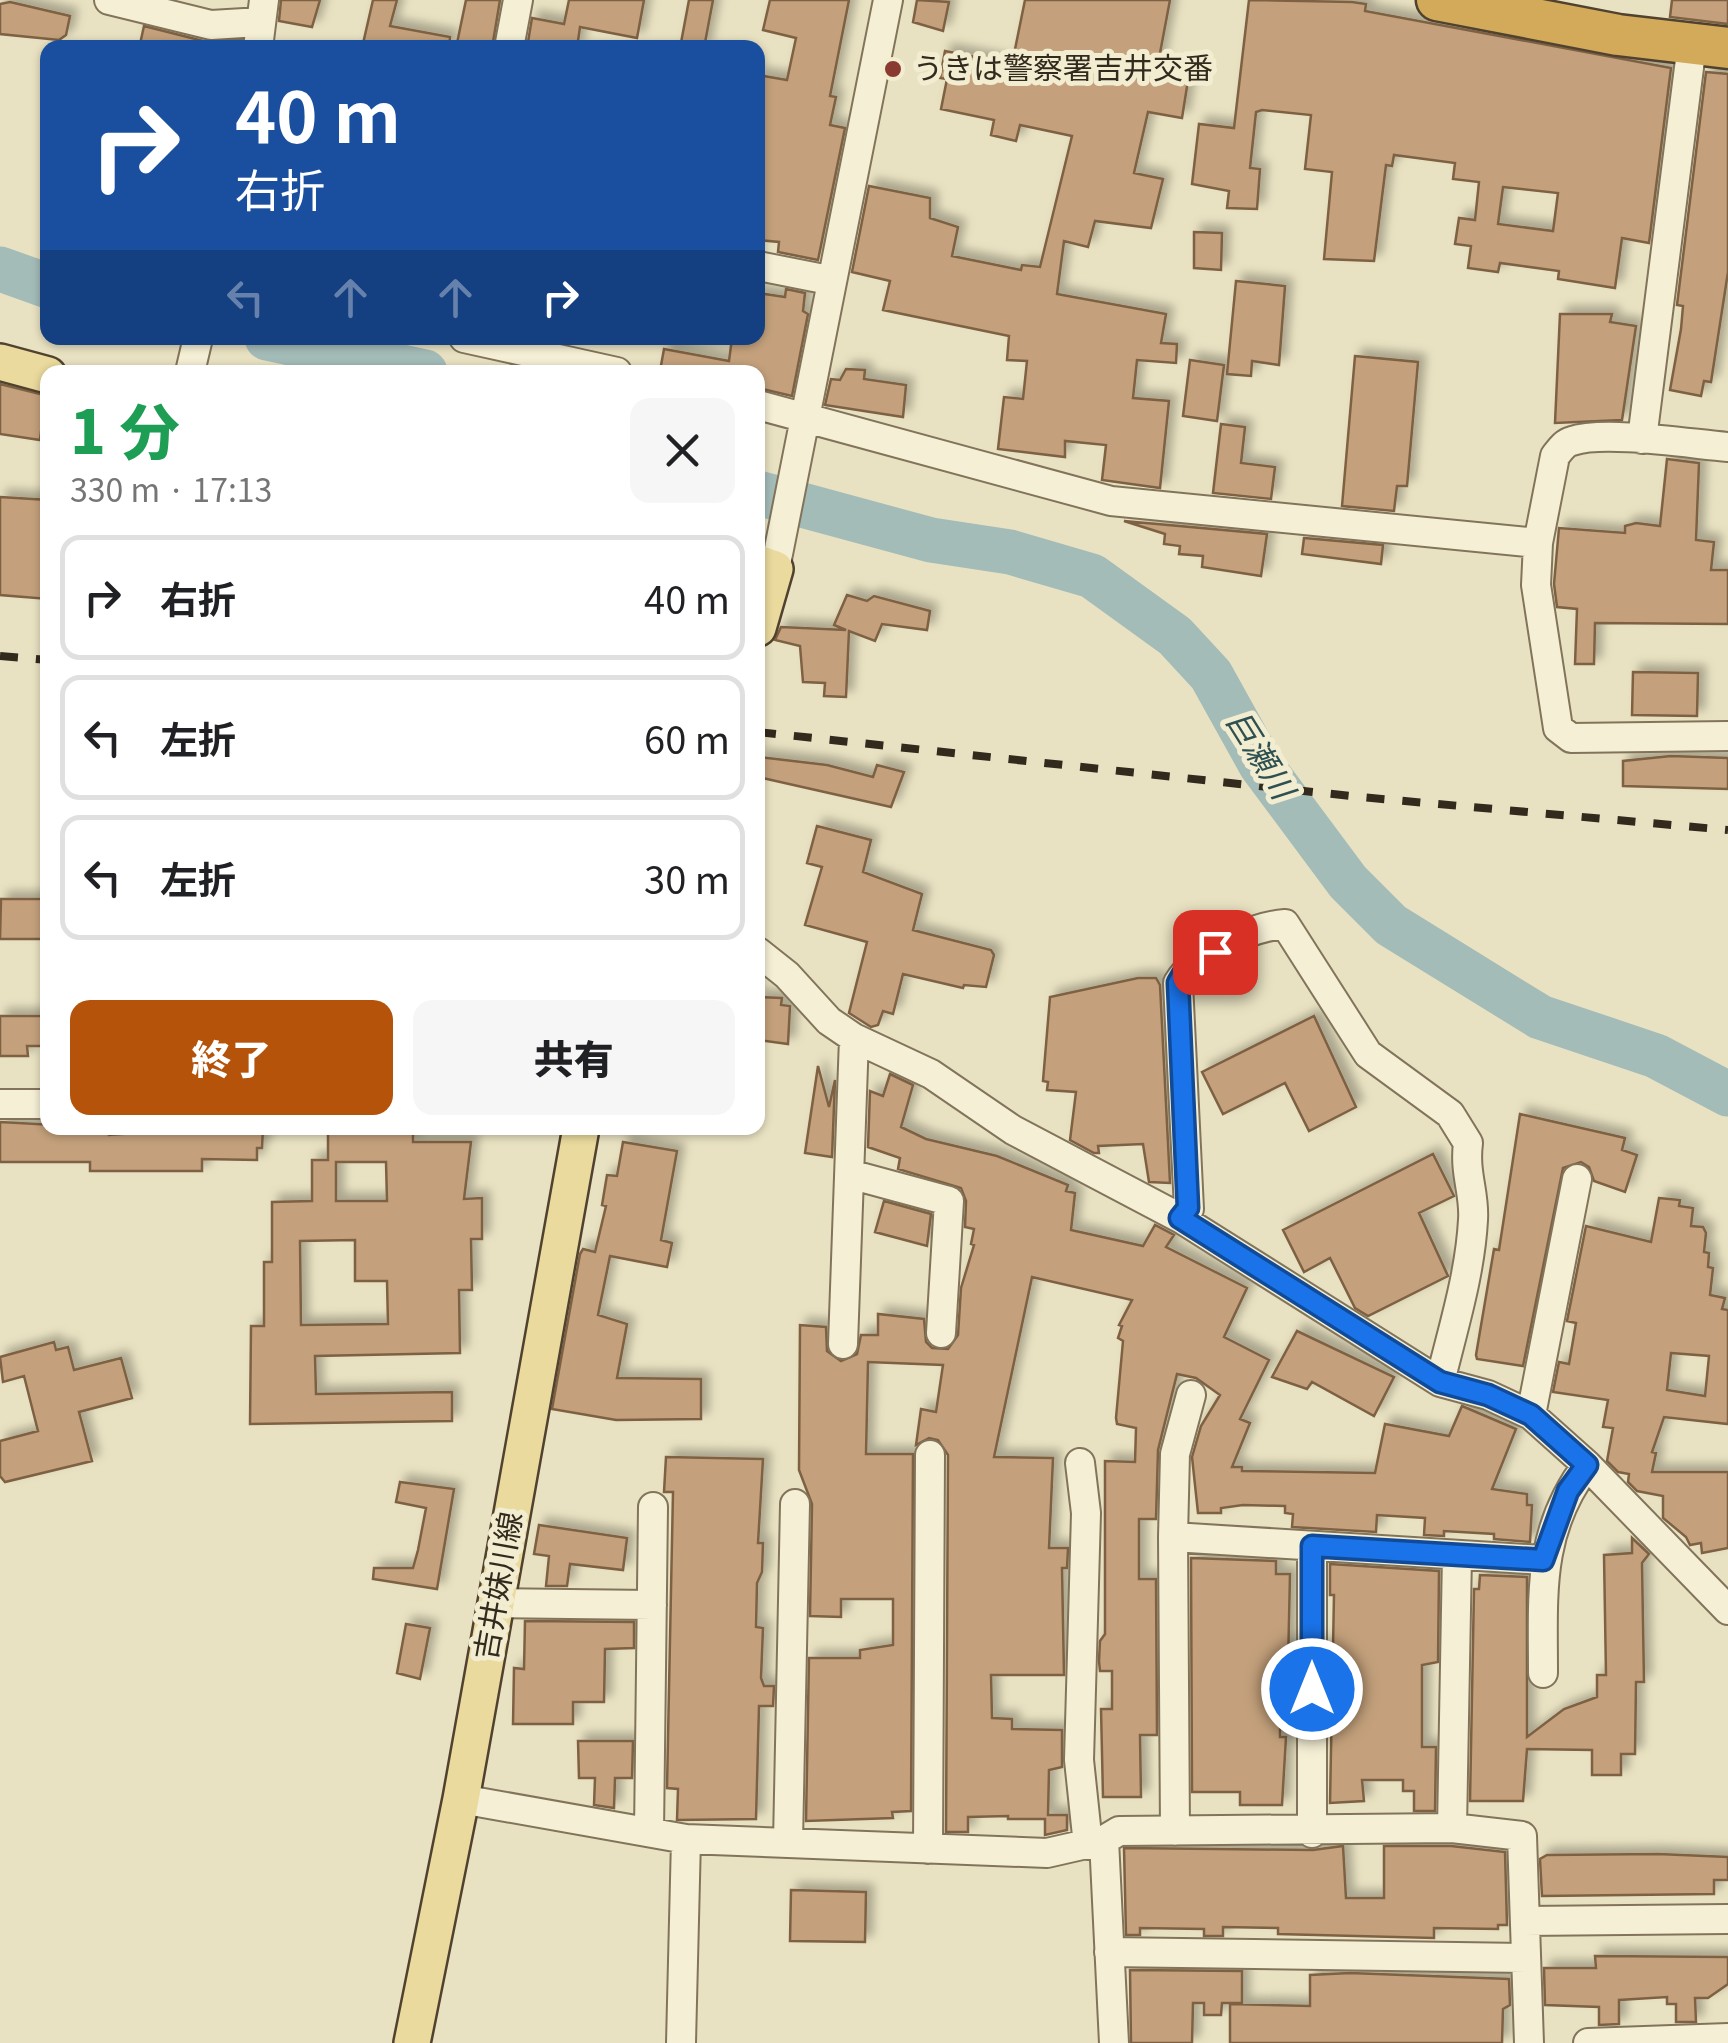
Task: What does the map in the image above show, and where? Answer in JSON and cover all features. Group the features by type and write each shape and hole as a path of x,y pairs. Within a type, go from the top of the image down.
{"highway":[{"path":"1437,0 1545,11 1710,46"}],"main road":[{"path":"0,362 40,373"},
{"path":"765,594 772,561"},
{"name":"吉井妹川線","path":"412,2043 461,1799 580,1135"}],"street":[{"path":"109,0 211,25 261,23"},
{"path":"510,40 518,0"},
{"path":"772,561 806,424 829,280 888,0"},
{"path":"1642,440 1710,46"},
{"path":"765,267 829,280"},
{"path":"496,345 586,365"},
{"path":"765,408 806,424 1111,501 1538,543"},
{"path":"1728,447 1642,440 1574,440 1563,445 1555,456 1538,543 1536,585 1558,728 1571,738 1728,736"},
{"path":"1180,1218 1188,1208 1178,983 1189,964 1267,926 1285,924 1368,1054 1450,1114 1468,1143 1464,1171 1474,1214 1470,1257 1440,1382"},
{"path":"765,958 829,1021 854,1038 932,1074 1014,1130 1180,1218 1440,1382 1488,1395 1531,1415 1587,1465 1728,1610"},
{"path":"844,1344 853,1176 854,1038"},
{"path":"0,1104 40,1104"},
{"path":"853,1176 949,1201 941,1334"},
{"path":"1531,1415 1577,1179"},
{"path":"1174,1831 1174,1454 1191,1395"},
{"path":"928,1849 930,1455"},
{"path":"1080,1463 1086,1514 1079,1760 1096,1843 1114,2043"},
{"path":"1543,1672 1543,1560 1568,1491 1587,1465"},
{"path":"788,1842 796,1504"},
{"path":"649,1832 653,1507"},
{"path":"1173,1537 1543,1560"},
{"path":"1312,1546 1312,1832"},
{"path":"1452,1828 1457,1555"},
{"path":"496,1603 652,1605"},
{"path":"461,1799 686,1839 928,1849 1047,1852 1096,1843 1119,1831 1452,1828 1522,1836 1529,2043"},
{"path":"682,2043 686,1839"},
{"path":"1525,1921 1728,1919"},
{"path":"1108,1952 1525,1958"},
{"path":"1588,2043 1728,2038"}],"building":[{"path":"281,0 320,0 312,27 279,21"},
{"path":"373,0 397,0 390,26 450,37 450,40 364,40"},
{"path":"466,0 500,0 493,40 458,40"},
{"path":"569,0 644,0 637,38 580,27 578,40 528,40 532,18 564,24"},
{"path":"689,0 713,0 706,40 682,40"},
{"path":"770,0 849,0 830,96 836,97 830,125 845,128 818,260 778,252 779,242 765,241 765,76 787,80 796,38 763,30"},
{"path":"917,0 949,2 943,31 913,22"},
{"path":"1025,0 1170,0 1157,69 1189,74 1182,118 1148,112 1134,173 1163,179 1151,228 1095,221 1088,247 1064,241 1057,294 1166,314 1161,343 1177,344 1176,363 1137,360 1133,398 1169,401 1160,488 1102,480 1106,445 1065,441 1065,457 998,449 1004,397 1023,399 1027,361 1007,360 1009,336 883,310 890,281 852,272 869,186 930,198 930,218 958,227 952,256 1021,270 1022,265 1040,267 1072,136 1020,125 1016,141 991,135 994,120 941,109 947,79 940,78 945,51 1012,64"},
{"path":"1249,0 1366,4 1365,11 1671,68 1649,243 1622,238 1615,288 1558,279 1559,271 1500,263 1498,272 1468,268 1471,246 1455,244 1459,218 1475,220 1479,182 1453,179 1455,163 1394,155 1392,166 1386,165 1374,261 1324,259 1332,172 1305,169 1311,115 1256,112 1250,168 1260,169 1257,209 1227,208 1229,191 1192,184 1199,124 1234,128","holes":["1503,187 1558,193 1553,231 1498,224"]},
{"path":"1672,0 1728,0 1728,24 1670,17"},
{"path":"10,2 70,16 66,35 59,40 0,34 0,4"},
{"path":"144,26 199,40 141,40"},
{"path":"1706,72 1728,74 1728,272 1711,382 1704,381 1701,396 1670,390 1681,329 1683,306 1677,305"},
{"path":"1194,232 1222,233 1221,270 1194,268"},
{"path":"1236,281 1285,286 1279,365 1252,361 1251,376 1227,374"},
{"path":"786,289 805,293 803,311 808,314 792,396 765,390 765,365 661,365 664,349 729,361 731,345 765,345 765,294 785,297"},
{"path":"1560,314 1612,314 1610,322 1636,326 1622,420 1555,423"},
{"path":"1355,356 1418,362 1407,486 1397,486 1394,511 1342,506"},
{"path":"1190,360 1224,365 1217,421 1183,416"},
{"path":"846,369 865,370 864,379 906,385 903,417 825,405 831,379 840,380"},
{"path":"0,384 40,394 40,440 0,434"},
{"path":"1221,424 1245,427 1241,463 1275,467 1271,499 1213,493"},
{"path":"1667,459 1699,463 1696,540 1714,542 1711,570 1728,570 1728,624 1595,623 1594,664 1575,664 1577,609 1557,607 1554,584 1559,528 1625,533 1625,526 1636,523 1660,526"},
{"path":"0,497 40,500 40,598 0,595"},
{"path":"1124,521 1267,534 1261,576 1202,567 1203,556 1179,554 1180,546 1164,544 1165,534"},
{"path":"1304,538 1383,545 1381,564 1302,554"},
{"path":"847,595 867,601 874,596 930,611 927,630 882,624 875,641 849,631 846,697 824,696 825,683 803,682 800,646 775,640 781,627 846,630 834,625"},
{"path":"1633,672 1698,673 1697,716 1632,715"},
{"path":"1671,756 1728,758 1728,789 1623,786 1623,761"},
{"path":"765,758 827,765 873,777 877,765 904,772 891,807 765,779"},
{"path":"817,826 871,840 863,872 922,894 913,930 991,950 994,955 986,987 963,988 903,974 893,1014 883,1011 878,1025 871,1027 849,1013 867,942 805,925 822,867 807,863"},
{"path":"1,899 40,899 40,939 0,939"},
{"path":"1138,978 1156,978 1160,985 1170,1183 1149,1182 1143,1144 1098,1146 1099,1153 1094,1153 1070,1140 1076,1092 1047,1090 1048,1082 1043,1081 1050,997"},
{"path":"765,997 782,998 781,1005 790,1006 788,1044 765,1041"},
{"path":"0,1016 40,1016 40,1046 27,1046 28,1056 0,1056"},
{"path":"1314,1016 1356,1107 1309,1131 1285,1083 1223,1114 1202,1072"},
{"path":"818,1066 829,1107 835,1080 832,1157 805,1153"},
{"path":"890,1074 913,1085 901,1127 926,1139 997,1156 1068,1185 1066,1191 1075,1193 1071,1230 1143,1246 1155,1225 1174,1235 1166,1247 1247,1288 1224,1337 1269,1360 1240,1419 1250,1423 1232,1467 1242,1467 1242,1471 1375,1473 1385,1424 1449,1436 1462,1406 1516,1429 1492,1489 1527,1494 1527,1505 1532,1505 1530,1542 1494,1539 1494,1534 1444,1531 1444,1536 1424,1535 1425,1518 1377,1515 1376,1532 1292,1527 1293,1514 1285,1513 1285,1506 1243,1505 1221,1508 1221,1513 1198,1513 1192,1457 1201,1426 1220,1395 1196,1378 1177,1374 1158,1450 1156,1519 1139,1519 1139,1579 1156,1579 1157,1735 1140,1735 1141,1797 1103,1797 1101,1709 1112,1709 1112,1671 1100,1671 1099,1661 1100,1641 1105,1634 1105,1461 1135,1462 1136,1428 1117,1424 1116,1418 1123,1341 1118,1338 1122,1326 1119,1325 1132,1300 1032,1277 994,1457 1053,1458 1049,1548 1068,1548 1067,1568 1062,1568 1064,1675 991,1675 992,1718 1012,1719 1012,1729 1062,1730 1062,1767 1049,1770 1048,1815 1067,1815 1067,1830 1045,1835 1045,1819 1008,1816 968,1817 968,1832 946,1832 948,1455 938,1440 929,1438 916,1445 921,1409 936,1412 943,1365 868,1362 866,1454 913,1454 911,1811 892,1812 893,1818 806,1821 809,1658 860,1658 860,1650 893,1645 893,1599 841,1599 841,1617 810,1616 812,1504 799,1470 800,1325 826,1327 827,1351 841,1361 857,1354 861,1335 878,1335 878,1314 924,1319 926,1342 932,1348 948,1349 958,1335 961,1288 974,1245 974,1229 965,1227 966,1201 961,1188 898,1169 900,1158 868,1147 870,1091 883,1096"},
{"path":"1520,1114 1625,1138 1622,1150 1637,1155 1625,1192 1594,1181 1589,1167 1581,1162 1563,1168 1523,1366 1477,1359 1476,1355 1494,1249 1499,1250"},
{"path":"0,1122 40,1124 40,1135 263,1135 257,1160 202,1159 202,1171 90,1171 90,1162 0,1162"},
{"path":"328,1135 413,1135 413,1142 471,1142 464,1199 482,1198 482,1239 471,1239 472,1290 459,1290 460,1353 315,1356 316,1394 452,1392 452,1421 250,1424 251,1326 264,1326 264,1262 272,1262 272,1202 312,1201 312,1160 328,1160","holes":["336,1162 386,1162 387,1201 336,1201","355,1240 355,1281 387,1281 388,1324 301,1325 300,1241"]},
{"path":"623,1142 677,1151 661,1240 672,1243 667,1267 610,1256 598,1315 627,1324 617,1378 701,1379 701,1419 616,1420 552,1409 580,1254 583,1249 595,1252 606,1206 602,1205 607,1175 617,1176"},
{"path":"1433,1154 1454,1196 1419,1213 1448,1276 1368,1316 1355,1308 1330,1258 1304,1272 1283,1230"},
{"path":"1659,1198 1680,1200 1679,1206 1693,1208 1691,1226 1703,1227 1704,1252 1709,1253 1708,1267 1713,1268 1710,1295 1725,1298 1722,1309 1728,1310 1728,1424 1664,1417 1652,1452 1656,1453 1652,1472 1728,1472 1728,1548 1702,1553 1701,1543 1690,1545 1663,1518 1663,1496 1637,1491 1628,1482 1629,1474 1618,1472 1607,1461 1613,1428 1603,1427 1608,1400 1553,1392 1559,1362 1569,1364 1576,1323 1567,1321 1586,1226 1651,1242","holes":["1671,1353 1709,1356 1705,1396 1667,1390"]},
{"path":"884,1201 931,1214 927,1246 875,1232"},
{"path":"1297,1331 1394,1377 1374,1416 1312,1382 1307,1389 1272,1377"},
{"path":"54,1342 56,1350 68,1347 74,1370 121,1358 132,1398 79,1412 92,1461 5,1482 0,1476 0,1441 38,1431 24,1376 3,1382 0,1357"},
{"path":"666,1457 763,1459 758,1543 763,1543 762,1572 757,1583 756,1627 763,1628 761,1678 764,1686 774,1686 773,1706 759,1706 756,1819 677,1820 678,1789 667,1788 673,1492 664,1492"},
{"path":"400,1482 454,1489 437,1589 373,1579 374,1568 413,1568 426,1508 396,1502"},
{"path":"539,1525 627,1538 623,1570 570,1564 567,1586 546,1586 549,1556 534,1554"},
{"path":"1632,1538 1649,1554 1642,1563 1644,1682 1636,1682 1635,1754 1621,1754 1621,1775 1592,1775 1592,1750 1527,1749 1523,1801 1470,1801 1474,1589 1479,1589 1480,1575 1527,1577 1527,1737 1564,1709 1597,1697 1597,1675 1606,1675 1604,1555 1632,1553"},
{"path":"1191,1558 1276,1561 1276,1574 1290,1574 1288,1666 1286,1676 1274,1675 1274,1713 1280,1713 1280,1737 1286,1737 1282,1805 1240,1805 1240,1792 1192,1792"},
{"path":"1330,1564 1439,1571 1438,1662 1422,1665 1422,1747 1436,1747 1435,1811 1414,1811 1414,1791 1403,1791 1403,1780 1362,1780 1364,1801 1330,1803 1334,1595 1330,1595"},
{"path":"525,1621 634,1622 634,1648 605,1649 604,1702 573,1702 573,1724 513,1724 514,1668 524,1669"},
{"path":"406,1624 430,1628 420,1679 397,1673"},
{"path":"578,1741 633,1741 632,1778 615,1778 614,1808 594,1805 595,1778 579,1778"},
{"path":"1343,1846 1346,1898 1384,1898 1384,1846 1451,1846 1505,1852 1507,1925 1498,1925 1498,1929 1434,1928 1434,1938 1278,1934 1278,1928 1223,1927 1223,1936 1204,1936 1204,1929 1140,1928 1140,1935 1126,1935 1124,1848 1313,1850"},
{"path":"1547,1855 1728,1857 1728,1880 1714,1880 1714,1894 1542,1896 1540,1859"},
{"path":"791,1890 866,1892 865,1942 790,1941"},
{"path":"1595,1956 1728,1957 1728,1984 1708,1998 1695,1998 1696,2022 1676,2022 1676,2004 1667,2004 1667,1997 1619,2000 1619,2024 1599,2025 1599,2007 1545,2005 1544,1968 1596,1968"},
{"path":"1130,1970 1242,1971 1242,2003 1222,2003 1221,2015 1204,2015 1204,2003 1193,2003 1192,2043 1131,2043"},
{"path":"1310,1975 1509,1979 1510,2005 1503,2009 1502,2043 1230,2043 1230,2004 1310,2006"}],"waterway":[{"name":"巨瀬川","path":"0,269 40,283"},
{"name":"巨瀬川","path":"300,345 392,365"},
{"name":"巨瀬川","path":"765,495 931,540 1010,552 1092,576 1175,636 1211,675 1261,765 1348,882 1391,925 1540,1017 1656,1056 1728,1094"}],"railway":[{"path":"0,656 40,659"},
{"path":"765,733 1360,797 1728,830"}],"place":[{"name":"うきは警察署吉井交番","path":"893,69"}],"route":[{"path":"1215,952 1189,964 1178,983 1188,1208 1180,1218 1440,1382 1488,1395 1531,1415 1587,1465 1568,1491 1543,1560 1312,1546 1312,1689"}]}
